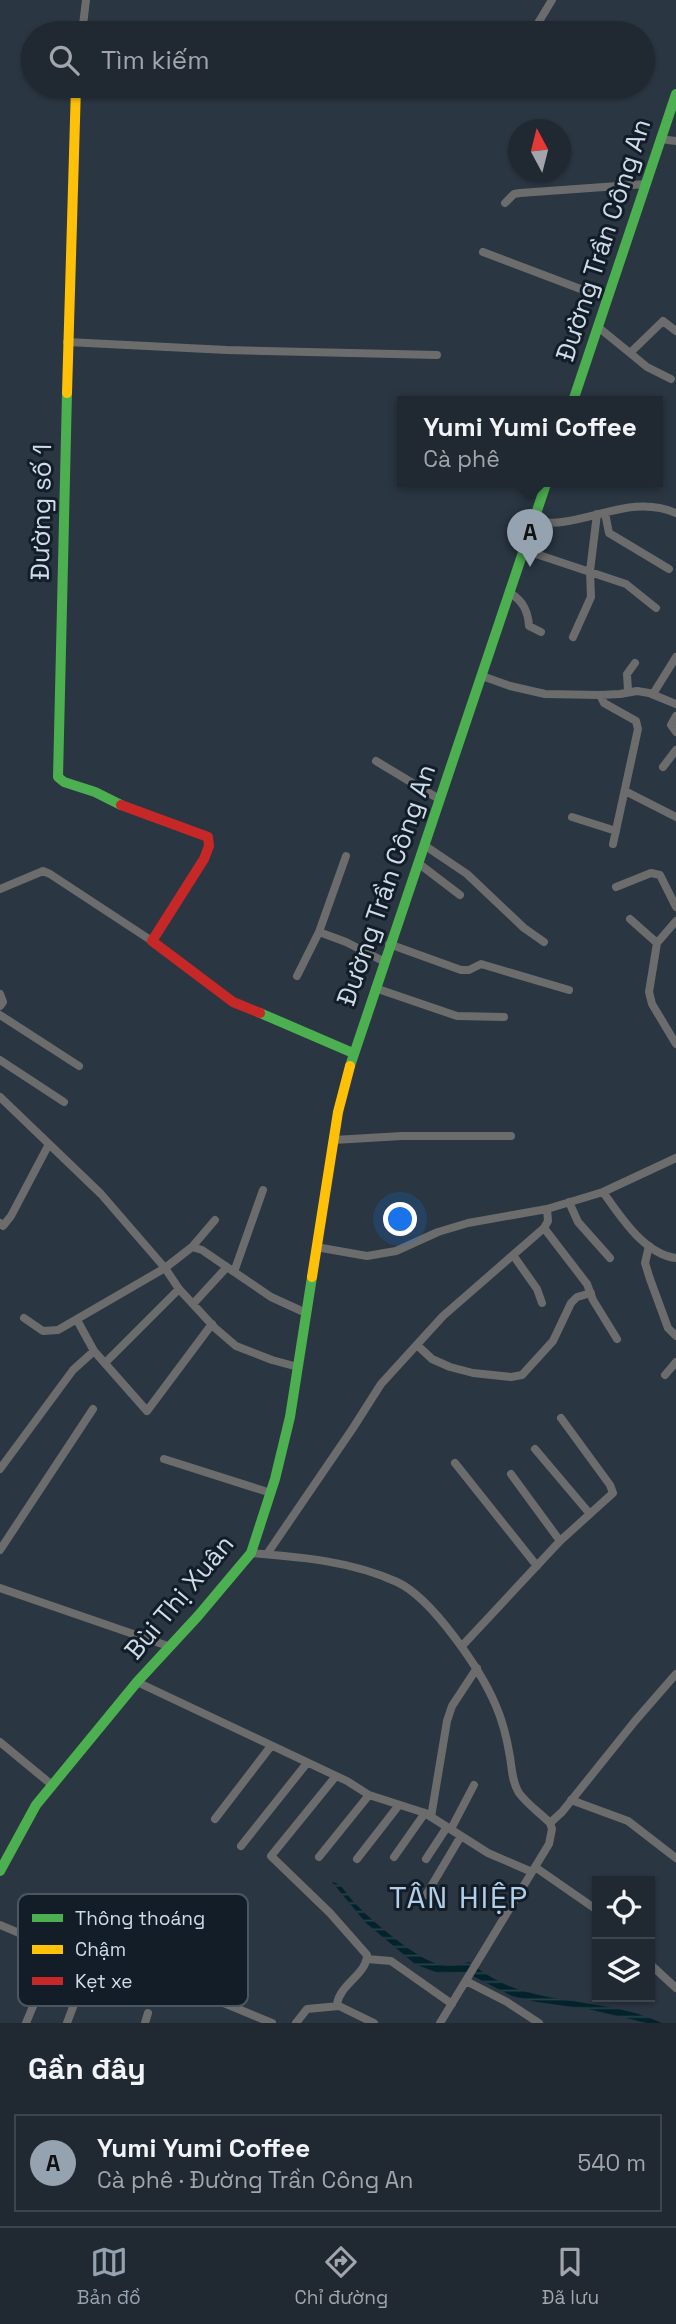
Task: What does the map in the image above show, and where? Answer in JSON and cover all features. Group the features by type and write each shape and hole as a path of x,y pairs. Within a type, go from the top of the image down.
{"main road":[{"name":"Đường Trần Công An","path":"575,396 676,94"},
{"name":"Đường số 1","path":"76,98 58,777 64,782 95,792 116,803 208,837 209,846 204,859 155,937"},
{"name":"Đường Trần Công An","path":"306,1313 334,1140 353,1053 545,487"},
{"path":"155,937 233,1002 353,1053"},
{"name":"Bùi Thị Xuân","path":"0,1871 27,1819 52,1785 137,1682 251,1553 271,1493 288,1428 306,1313"}],"street":[{"path":"83,21 86,0"},
{"path":"539,21 552,0"},
{"path":"660,139 676,141"},
{"path":"505,203 520,192 646,184"},
{"path":"483,252 607,299"},
{"path":"630,353 661,322 665,321 676,331"},
{"path":"598,327 647,367 671,379"},
{"path":"68,342 227,350 437,355"},
{"path":"534,521 563,522 636,505 652,505 676,513"},
{"path":"601,514 609,533 669,569"},
{"path":"573,637 591,597 590,571 601,514"},
{"path":"524,550 626,584 656,608"},
{"path":"510,593 523,605 528,614 529,626 541,632"},
{"path":"653,694 676,657"},
{"path":"628,691 627,674 635,663"},
{"path":"482,676 545,694 600,695 637,691 653,694 676,704"},
{"path":"600,695 604,703 636,721 638,729 613,844"},
{"path":"676,716 671,725 676,733"},
{"path":"663,767 676,750"},
{"path":"376,761 439,799"},
{"path":"625,792 676,817"},
{"path":"572,817 616,831"},
{"path":"424,845 467,874 524,928 544,942"},
{"path":"298,976 319,932 346,856"},
{"path":"418,863 460,895"},
{"path":"0,889 43,871 155,937"},
{"path":"616,887 655,873 660,875 676,907"},
{"path":"630,919 657,943"},
{"path":"676,921 657,943 650,997 676,1044"},
{"path":"319,932 383,961"},
{"path":"389,944 461,970 469,970 481,964 569,990"},
{"path":"374,988 457,1016 503,1017"},
{"path":"0,994 3,1002 0,1006"},
{"path":"0,1014 79,1066"},
{"path":"0,1060 64,1102"},
{"path":"0,1097 101,1194 166,1268 179,1289 236,1346 298,1367"},
{"path":"334,1140 511,1136"},
{"path":"0,1223 3,1226 11,1216 49,1144"},
{"path":"316,1247 367,1256 396,1251 438,1231 547,1209 603,1192 676,1158"},
{"path":"193,1304 230,1269 263,1190"},
{"path":"603,1192 631,1229 649,1246 670,1258 676,1258"},
{"path":"569,1202 578,1222 610,1258"},
{"path":"267,1554 354,1429 381,1384 443,1316 544,1228 548,1221 547,1209"},
{"path":"24,1318 49,1332 58,1330 166,1268 192,1247 215,1220"},
{"path":"544,1228 592,1293 597,1307 617,1339"},
{"path":"649,1246 645,1263 668,1328 676,1336"},
{"path":"192,1247 202,1250 271,1297 306,1313"},
{"path":"513,1255 537,1289 542,1303"},
{"path":"106,1362 179,1289"},
{"path":"417,1345 432,1359 450,1367 473,1373 511,1377 522,1375 553,1341 571,1303 577,1297 592,1293"},
{"path":"77,1320 94,1351 143,1408 149,1410 212,1324"},
{"path":"0,1469 73,1370 94,1351"},
{"path":"665,1375 676,1362"},
{"path":"0,1550 93,1409"},
{"path":"462,1646 560,1541 611,1496 613,1490 561,1419"},
{"path":"534,1449 590,1514"},
{"path":"164,1459 271,1493"},
{"path":"455,1463 537,1566"},
{"path":"511,1474 560,1541"},
{"path":"251,1553 333,1562 366,1570 400,1583 435,1615 477,1668 496,1705 506,1733 515,1786 550,1823 552,1829 549,1844 440,2023"},
{"path":"0,1587 168,1646"},
{"path":"394,1857 428,1815 452,1706 477,1668"},
{"path":"550,1823 676,1674"},
{"path":"137,1682 336,1776 369,1795 428,1815 488,1853 533,1869 592,1907"},
{"path":"0,1742 52,1785"},
{"path":"215,1819 271,1746"},
{"path":"241,1846 307,1763"},
{"path":"336,1776 271,1857 330,1913 367,1955 366,1963 338,1996 339,2006"},
{"path":"426,1858 449,1828 474,1785"},
{"path":"319,1857 369,1795"},
{"path":"571,1800 628,1821 676,1858"},
{"path":"357,1859 399,1805"},
{"path":"426,1895 461,1836"},
{"path":"0,1925 18,1933"},
{"path":"367,1959 391,1961 452,2004"},
{"path":"655,1969 676,1988"},
{"path":"467,1978 539,2023"},
{"path":"26,2023 33,2006"},
{"path":"67,2023 73,2006"},
{"path":"231,2006 272,2023"},
{"path":"296,2023 307,2009 339,2006 374,2023"},
{"path":"145,2023 148,2013"}],"water":[{"path":"332,1882 341,1887 359,1908 394,1938 431,1962 448,1966 469,1962 498,1981 522,1991 630,2012 662,2023 647,2023 588,2009 537,2002 512,1996 465,1972 438,1973 415,1964 366,1923"}],"traffic: fast":[{"path":"575,396 676,94"},
{"path":"67,393 58,777 64,782 95,792 121,805"},
{"path":"350,1066 545,487"},
{"path":"260,1013 353,1053"},
{"path":"0,1871 36,1805 137,1682 251,1553 275,1479 290,1417 312,1277"}],"traffic: slow":[{"path":"67,393 76,98"},
{"path":"312,1277 338,1112 350,1066"}],"traffic: jam":[{"path":"121,805 208,837 209,846 204,859 152,941 233,1002 260,1013"}],"place":[{"name":"Yumi Yumi Coffee","path":"530,567"}],"district":[{"name":"TÂN HIỆP","path":"459,1897"}]}
